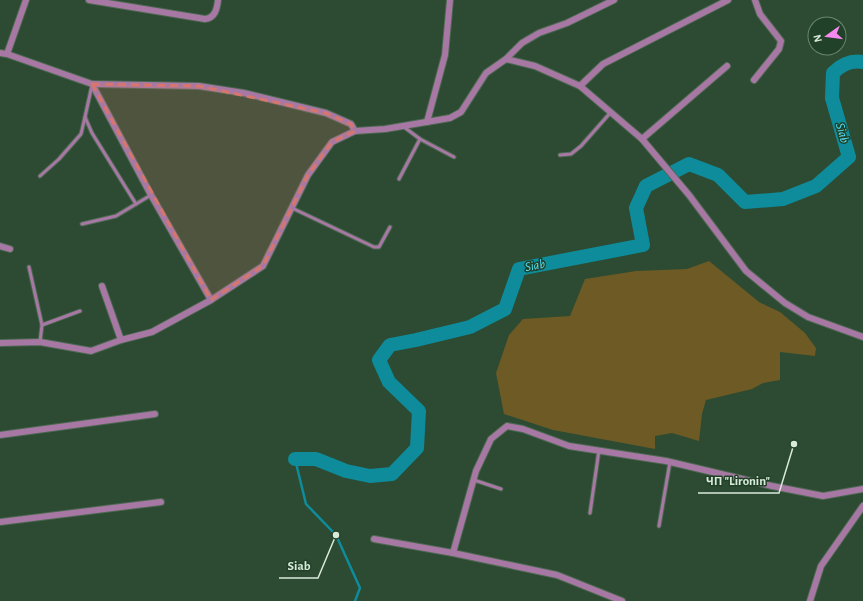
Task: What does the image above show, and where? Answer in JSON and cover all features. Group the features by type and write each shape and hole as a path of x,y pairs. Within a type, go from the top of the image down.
{"street":[{"path":"26,0 3,54 92,84 199,86 244,93 326,113 351,124 355,131"},
{"path":"89,0 205,19 211,18 215,14 218,0"},
{"path":"427,122 445,55 450,0"},
{"path":"0,343 40,342 91,351 121,340 152,332 211,300 263,266 308,175 332,142 355,131 402,126 450,118 461,112 486,73 506,58 522,43 539,33 567,23 614,0"},
{"path":"580,86 603,64 728,0"},
{"path":"754,80 779,49 781,41 760,14 755,0"},
{"path":"506,58 535,66 580,86 642,139 689,196 746,271 785,303 808,317 863,337"},
{"path":"642,139 727,66"},
{"path":"92,84 151,195 211,300"},
{"path":"0,246 10,250"},
{"path":"102,286 121,340"},
{"path":"0,435 155,414"},
{"path":"454,552 476,471 491,439 507,426 522,428 569,446 670,462 772,486 823,496 863,489"},
{"path":"0,522 161,502"},
{"path":"810,601 821,566 863,506"},
{"path":"374,540 454,552 557,575 622,601"}],"lane":[{"path":"40,176 59,159 80,134 92,84"},
{"path":"560,155 571,154 581,146 611,112"},
{"path":"85,117 92,133 136,204"},
{"path":"402,126 420,139 454,157"},
{"path":"399,179 420,139"},
{"path":"82,224 116,216 151,195"},
{"path":"292,208 374,247 379,247 382,244 390,227"},
{"path":"29,267 42,325 40,342"},
{"path":"42,325 80,311"},
{"path":"590,513 599,450"},
{"path":"659,526 670,462"},
{"path":"473,480 501,489"}],"highlighted area":[{"path":"92,84 199,86 326,113 351,124 355,131 332,142 308,175 263,266 211,300"}],"shaded area":[{"path":"709,261 759,302 780,312 805,333 816,348 815,356 780,352 780,380 763,383 752,389 706,400 702,414 699,441 672,433 655,436 655,449 553,430 504,414 496,373 509,335 523,319 570,316 585,279 636,271 687,269"}],"waterway":[{"name":"Siab","path":"295,459 316,459 346,471 370,476 392,474 417,448 419,411 389,382 379,360 390,345 470,327 505,309 519,269 643,245 636,208 646,186 689,164 718,175 745,202 783,199 816,186 849,157 832,98 833,73 846,64 863,62"},
{"name":"Siab","path":"295,459 306,504 336,535 360,588 355,601"}],"place":[{"name":"ЧП \"Lironin\"","path":"794,444"},
{"name":"Siab","path":"336,535"}]}
